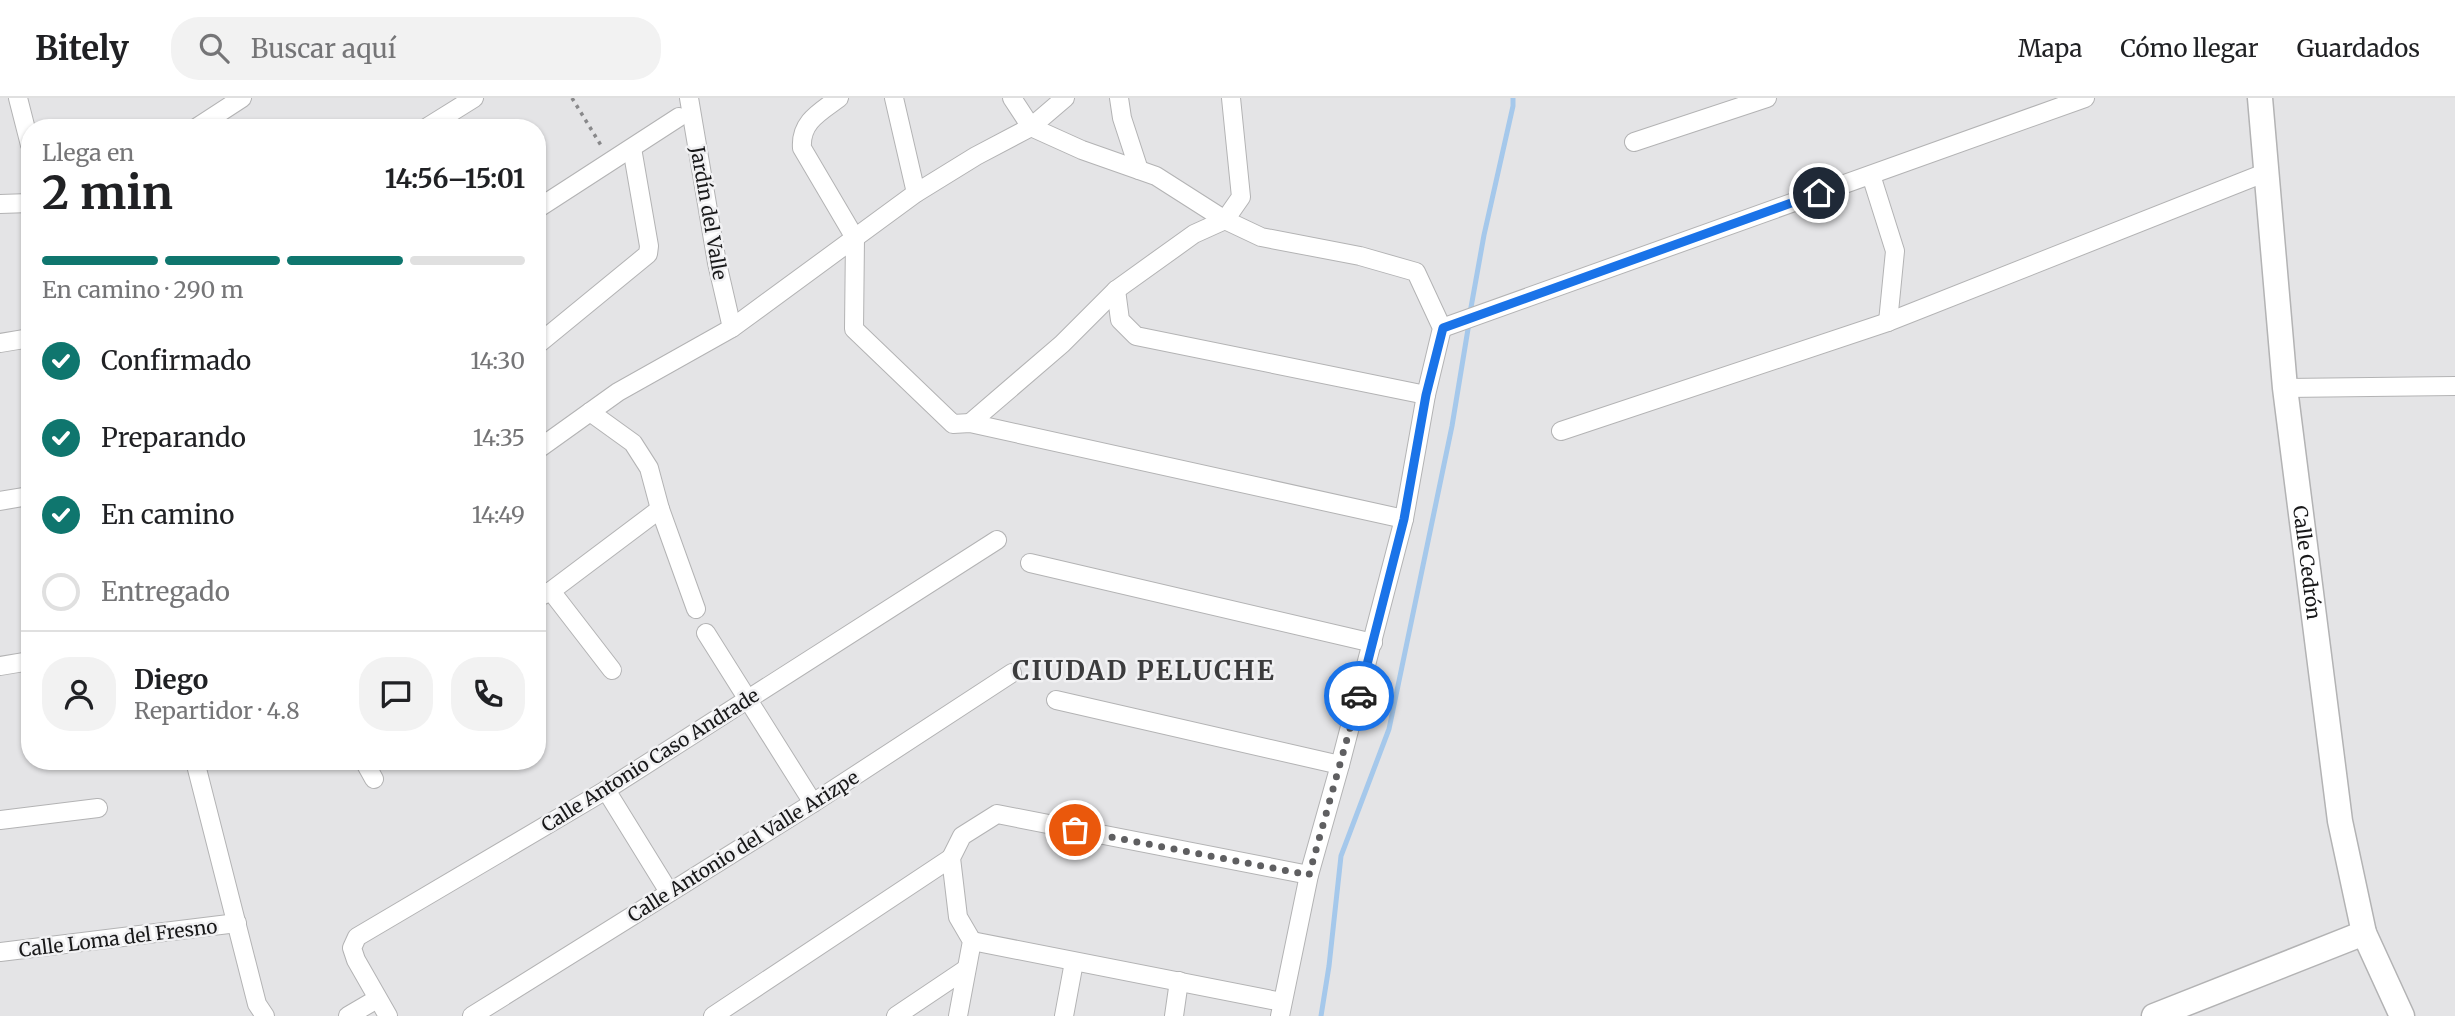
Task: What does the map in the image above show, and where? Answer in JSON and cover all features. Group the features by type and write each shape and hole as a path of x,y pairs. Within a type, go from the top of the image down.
{"street":[{"path":"18,98 23,119"},
{"path":"210,119 242,98"},
{"path":"440,119 474,98"},
{"name":"Jardín del Valle","path":"688,98 717,263 732,328"},
{"path":"839,98 811,119 801,135 802,148 855,238 854,329 953,424 970,424 1404,519"},
{"path":"894,98 916,194"},
{"path":"1012,98 1031,127 1082,150 1156,176 1225,220 1261,237 1360,256 1416,272 1450,325"},
{"path":"546,444 618,392 732,328 916,194 976,156 1031,127 1065,98"},
{"path":"1119,98 1122,118 1139,170"},
{"path":"970,424 1062,344 1116,290 1194,234 1225,220 1241,197 1231,98"},
{"path":"1634,142 1767,98"},
{"path":"1450,325 2085,98"},
{"name":"Calle Cedrón","path":"2260,98 2285,388 2340,821 2364,933 2402,1016"},
{"path":"546,203 679,117"},
{"path":"546,338 648,254 649,246 632,148"},
{"path":"1561,431 1888,322 2267,172"},
{"path":"1871,175 1895,251 1888,322"},
{"path":"0,204 21,203"},
{"path":"1116,290 1120,320 1136,336 1426,395"},
{"path":"972,941 1179,981 1281,1009 1309,875 1404,519 1426,395 1450,325"},
{"path":"0,342 21,339"},
{"path":"2285,388 2455,387"},
{"path":"590,412 633,443 649,468 660,509 695,609"},
{"path":"0,501 21,497"},
{"path":"546,594 660,509"},
{"name":"Calle Antonio Caso Andrade","path":"377,999 352,948 357,937 606,790 997,540"},
{"path":"1030,563 1373,643"},
{"path":"546,597 612,670"},
{"path":"706,633 813,803"},
{"path":"0,666 21,662"},
{"name":"Calle Antonio del Valle Arizpe","path":"472,1016 813,803 1012,673"},
{"path":"1056,700 1340,765"},
{"path":"197,770 257,1004 265,1016"},
{"path":"369,770 374,779"},
{"path":"606,790 669,892"},
{"path":"0,820 98,808"},
{"path":"723,1013 951,858 962,836 997,814 1309,875"},
{"path":"951,858 958,917 972,941 958,1016"},
{"name":"Calle Loma del Fresno","path":"0,952 237,923"},
{"path":"2154,1016 2364,933"},
{"path":"1064,1016 1074,962"},
{"path":"896,1016 966,969"},
{"path":"1174,1016 1179,981"},
{"path":"348,1016 377,999 388,1016"}],"path":[{"path":"572,98 611,161"}],"waterway":[{"path":"1470,313 1513,98"},
{"path":"1321,1016 1341,856 1389,729 1452,426 1469,323"}],"way so far":[{"path":"1075,830 1309,875 1359,696"}],"district":[{"name":"CIUDAD PELUCHE","path":"1144,670"}],"route":[{"path":"1359,696 1404,519 1426,395 1443,328 1819,193"}]}
